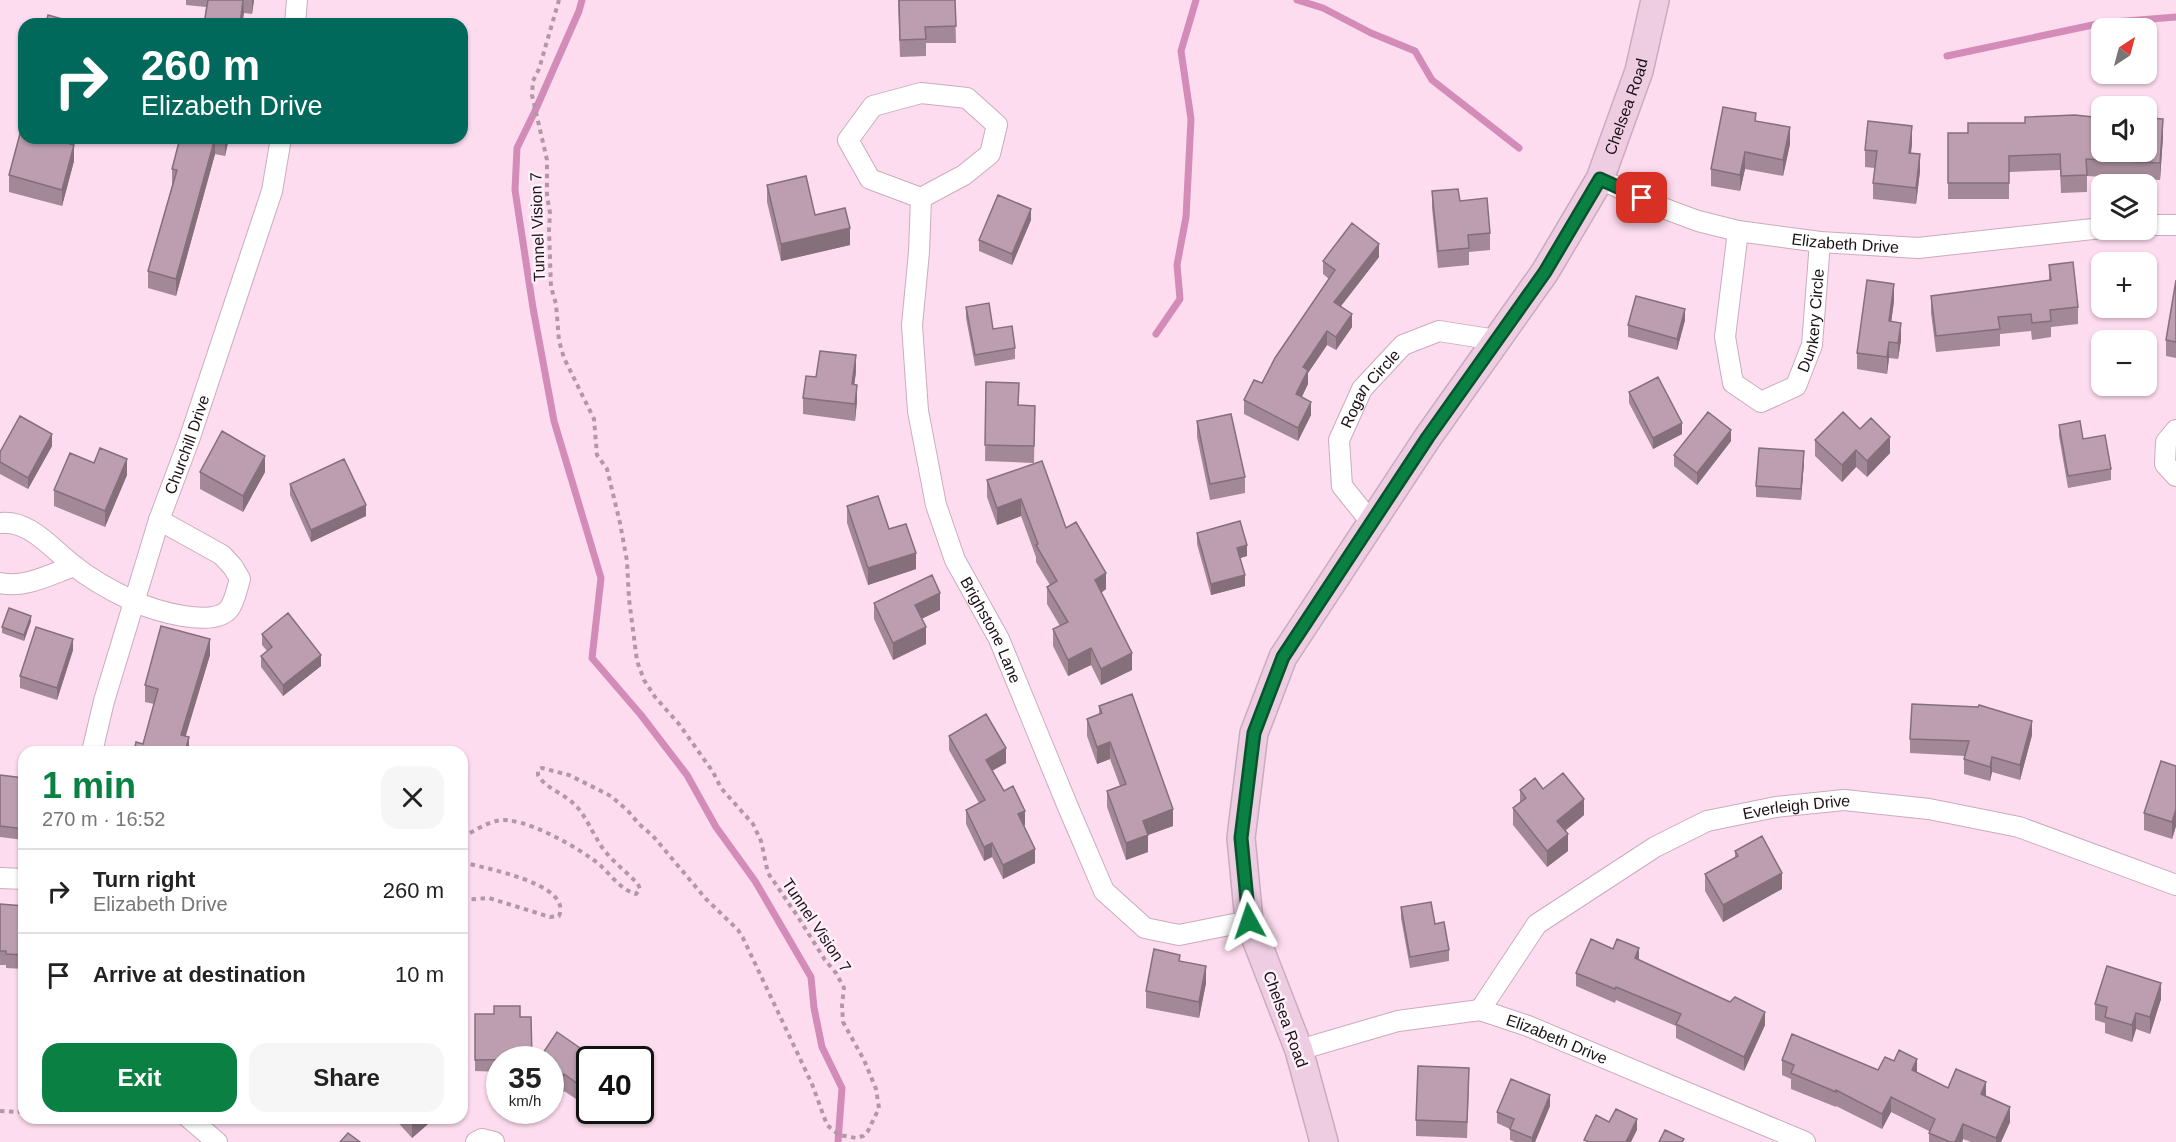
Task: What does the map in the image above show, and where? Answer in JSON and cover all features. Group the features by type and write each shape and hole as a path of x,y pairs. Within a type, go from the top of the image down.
{"street":[{"path":"296,18 297,0"},
{"name":"Chelsea Road","path":"1324,1142 1299,1050 1249,921 1241,838 1254,733 1283,657 1371,522 1545,272 1600,179 1639,71 1655,0"},
{"path":"921,93 967,98 997,125 990,154 964,175 921,198 870,179 848,140 873,106 921,93"},
{"name":"Churchill Drive","path":"93,746 104,701 159,520 189,440 272,191 280,144"},
{"name":"Elizabeth Drive","path":"1600,179 1663,208 1698,221 1738,231 1820,242 1918,249 2091,229"},
{"name":"Brighstone Lane","path":"921,198 919,252 912,325 918,411 936,505 955,560 999,639 1104,891 1145,928 1179,935 1249,921"},
{"path":"2157,225 2176,225"},
{"name":"Dunkery Circle","path":"1738,231 1725,337 1733,383 1761,402 1796,386 1812,345 1820,242"},
{"name":"Rogan Circle","path":"1371,522 1342,486 1339,440 1362,389 1403,345 1439,332 1496,340"},
{"path":"2176,430 2166,442 2165,464 2176,476"},
{"path":"0,523 10,521 39,535 74,566 134,601 188,618 211,619 228,610 235,597 240,579 233,567 222,555 159,520"},
{"path":"0,583 9,585 34,581 74,566"},
{"name":"Everleigh Drive","path":"1480,1010 1537,924 1655,847 1707,821 1776,807 1844,800 1929,809 2019,828 2176,885"},
{"path":"0,878 18,879"},
{"name":"Elizabeth Drive","path":"1299,1050 1398,1021 1480,1010 1539,1030 1806,1142"},
{"path":"196,1124 217,1142"},
{"path":"476,1142 482,1139 494,1142"}],"path":[{"name":"Tunnel Vision 7","path":"468,834 497,820 526,825 577,849 598,863 622,887 636,894 640,889 638,884 597,840 594,831 575,805 545,784 538,775 538,770 542,768 568,775 610,796 653,836 706,899 743,938 807,1075 827,1125 839,1135 856,1138 868,1131 879,1108 876,1089 864,1060 843,1022 844,988 768,873 761,841 753,824 721,788 713,772 679,724 655,697 644,680 637,661 627,561 620,523 607,469 597,455 594,419 564,358 559,341 556,304 551,287 547,160 532,95 533,81 539,69 559,0"},
{"path":"468,863 535,883 558,901 561,912 559,916 550,917 489,898 468,900"},
{"path":"0,1111 18,1112"}],"building":[{"path":"208,0 243,0 241,18 205,18"},
{"path":"899,0 955,0 956,26 925,27 926,39 900,40"},
{"path":"1723,107 1756,113 1755,121 1790,127 1783,160 1745,152 1740,175 1711,169"},
{"path":"2075,115 2091,117 2091,159 2086,159 2087,175 2061,176 2060,154 2009,156 2009,183 1948,183 1948,133 1968,133 1968,123 2025,123 2025,117"},
{"path":"2157,119 2163,119 2160,163 2142,162 2157,162"},
{"path":"1868,121 1912,126 1909,153 1920,154 1916,188 1873,183 1877,151 1865,150"},
{"path":"18,141 18,144 74,145 62,190 9,175"},
{"path":"178,144 213,144 176,279 148,271 177,170 172,169"},
{"path":"806,176 815,215 845,208 850,228 781,244 767,185"},
{"path":"1458,189 1460,201 1487,198 1490,233 1468,235 1469,248 1438,251 1432,191"},
{"path":"998,195 1031,209 1012,254 979,240"},
{"path":"1352,223 1379,244 1334,302 1352,314 1336,337 1327,331 1303,367 1308,370 1296,394 1311,402 1298,428 1244,400 1254,380 1262,383 1275,358 1335,270 1323,261"},
{"path":"2073,262 2078,307 2050,310 2051,321 2032,323 2031,314 1998,317 2000,329 1936,336 1931,296 2051,280 2049,265"},
{"path":"1867,280 1894,284 1889,321 1901,323 1898,343 1889,342 1887,357 1857,353"},
{"path":"2176,280 2176,342 2166,340"},
{"path":"1636,296 1685,309 1677,339 1628,325"},
{"path":"989,303 993,329 1012,326 1015,348 975,355 966,307"},
{"path":"820,351 856,355 852,384 857,385 855,404 803,398 806,376 816,377"},
{"path":"1658,377 1682,423 1653,438 1629,392"},
{"path":"986,382 1019,383 1018,405 1035,406 1034,446 985,445"},
{"path":"1708,412 1731,430 1697,473 1674,455"},
{"path":"1843,412 1860,429 1871,418 1890,437 1867,461 1856,450 1842,465 1815,440"},
{"path":"1231,414 1245,477 1210,484 1197,421"},
{"path":"20,416 52,434 28,478 0,462 0,452"},
{"path":"2080,421 2083,439 2105,435 2111,469 2068,476 2059,425"},
{"path":"222,431 265,456 243,496 200,472"},
{"path":"100,448 127,459 105,511 54,490 70,453 94,463"},
{"path":"1759,448 1804,451 1801,489 1756,486"},
{"path":"344,459 366,505 311,530 290,484"},
{"path":"1042,461 1066,528 1076,522 1106,573 1095,580 1132,653 1101,669 1091,648 1068,660 1053,629 1068,622 1047,587 1057,581 1036,545 1038,544 1021,499 997,508 987,480"},
{"path":"878,496 889,529 906,524 916,553 868,568 847,506"},
{"path":"1240,521 1247,545 1237,548 1245,575 1211,584 1197,533"},
{"path":"932,575 940,593 915,605 926,627 893,643 874,603"},
{"path":"9,608 31,616 24,635 2,627"},
{"path":"288,613 321,655 283,685 261,656 272,647 262,634"},
{"path":"161,626 210,639 181,735 189,737 187,746 135,746 136,742 143,744 158,689 145,685"},
{"path":"36,627 73,639 57,688 20,676"},
{"path":"1132,694 1173,809 1143,821 1148,835 1126,843 1107,791 1126,784 1110,742 1097,747 1087,719 1102,713 1099,706"},
{"path":"1912,704 1978,707 1979,705 2032,721 2020,765 1992,757 1990,767 1964,759 1969,741 1910,739"},
{"path":"986,714 1006,748 986,760 1004,791 1013,786 1025,811 1018,814 1035,849 1003,865 992,843 984,847 966,810 985,800 949,736"},
{"path":"2161,761 2176,766 2176,809 2172,822 2144,813"},
{"path":"1563,773 1584,799 1557,821 1568,834 1547,851 1513,808 1526,798 1520,790 1535,778 1543,789"},
{"path":"0,775 18,777 18,828 0,826"},
{"path":"1762,836 1782,873 1723,905 1705,874 1738,856 1735,851"},
{"path":"1431,902 1435,924 1444,922 1449,950 1410,957 1401,907"},
{"path":"0,904 18,906 18,955 0,951"},
{"path":"1591,939 1613,949 1617,939 1639,948 1635,958 1730,1002 1735,997 1765,1012 1744,1057 1676,1024 1681,1014 1576,973"},
{"path":"1154,949 1180,955 1179,961 1206,966 1199,1002 1146,991"},
{"path":"2107,966 2161,983 2150,1017 2136,1013 2132,1025 2105,1017 2107,1007 2095,1004"},
{"path":"494,1006 520,1006 520,1017 531,1017 532,1046 486,1046 486,1060 475,1060 475,1014 494,1014"},
{"path":"557,1032 577,1046 576,1083 564,1074 564,1046 548,1046"},
{"path":"1792,1034 1878,1070 1885,1057 1894,1061 1899,1050 1917,1059 1912,1070 1948,1088 1956,1069 1986,1082 1981,1094 2010,1107 1996,1138 1963,1124 1955,1142 1950,1142 1929,1133 1935,1119 1891,1097 1882,1114 1836,1090 1836,1092 1791,1073 1794,1065 1782,1060"},
{"path":"1418,1066 1469,1068 1467,1122 1416,1120"},
{"path":"1511,1079 1550,1095 1532,1138 1510,1129 1514,1119 1497,1112"},
{"path":"1616,1109 1637,1119 1626,1142 1584,1140 1596,1115 1609,1122"},
{"path":"1665,1130 1684,1139 1682,1142 1659,1142"},
{"path":"348,1133 360,1142 340,1142"}],"waterway":[{"path":"582,0 517,148 515,190 533,308 554,421 601,578 592,658 641,715 687,775 716,827 755,881 811,977 814,1008 822,1047 842,1088 838,1142"},
{"path":"1156,334 1180,299 1177,265 1186,217 1191,119 1181,51 1196,0"},
{"path":"1297,0 1323,8 1371,33 1415,51 1432,80 1519,148"},
{"path":"1947,56 2102,23 2176,17"}],"route":[{"path":"1249,921 1241,838 1254,733 1283,657 1428,437 1545,272 1600,179 1642,198"}]}
